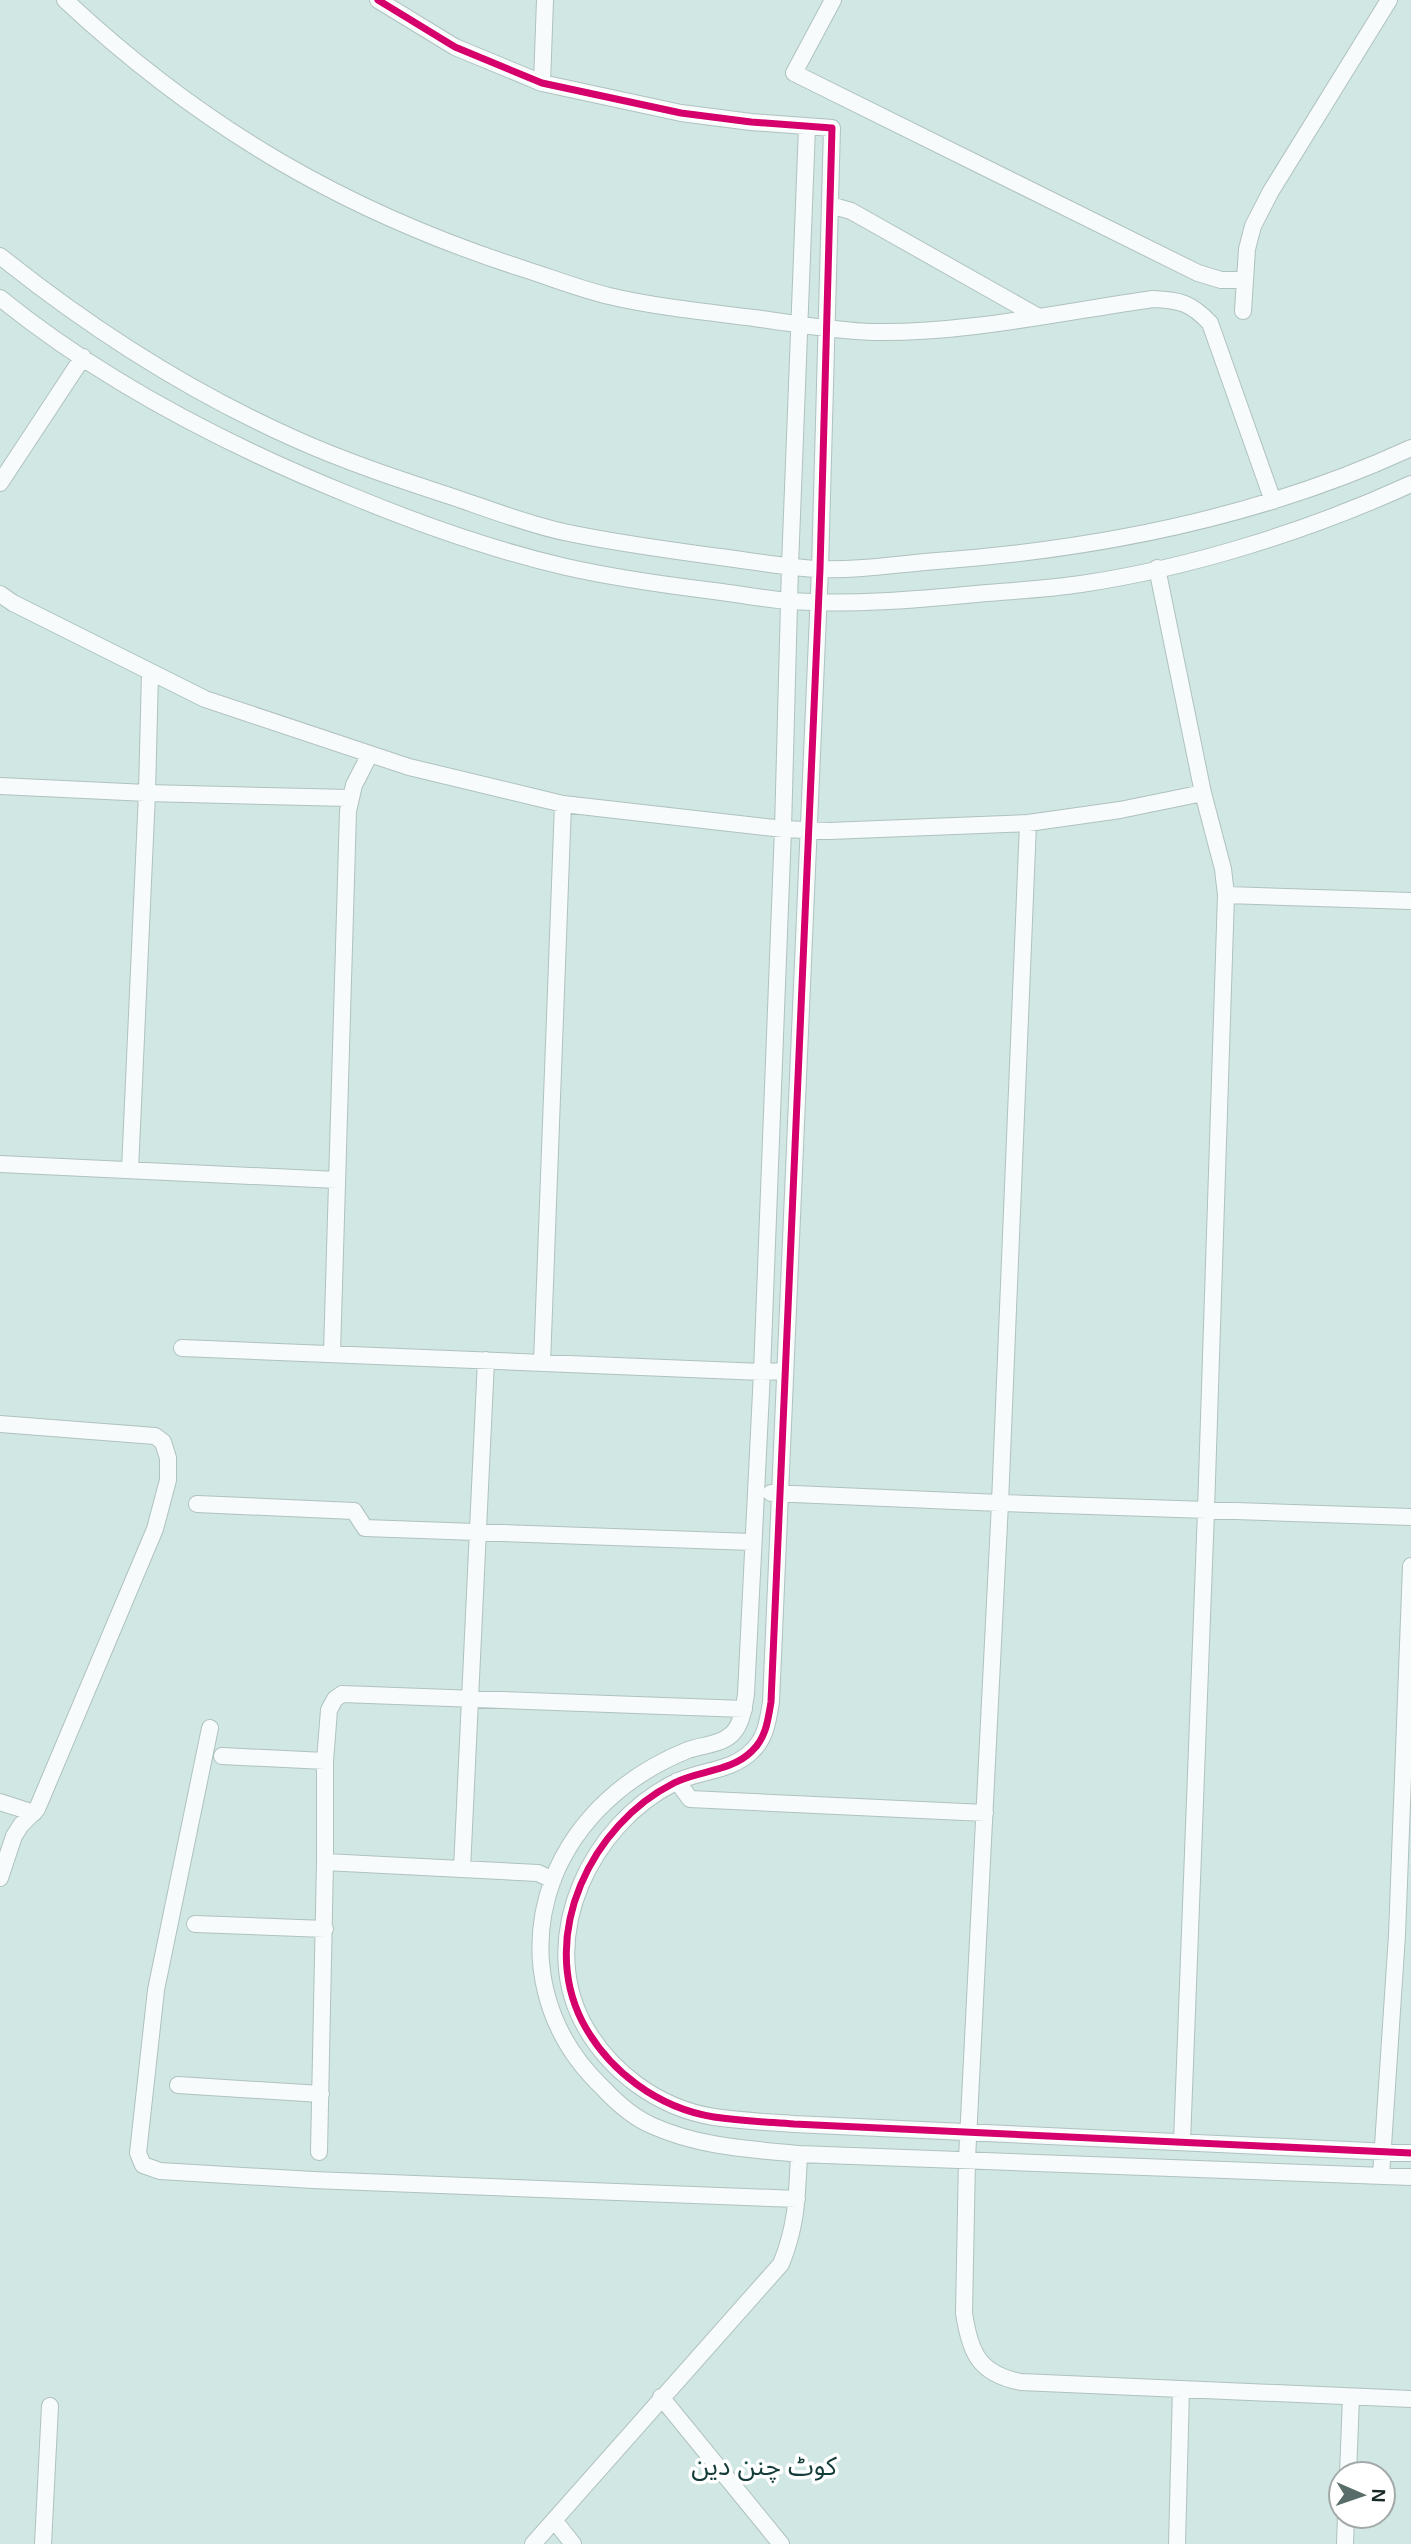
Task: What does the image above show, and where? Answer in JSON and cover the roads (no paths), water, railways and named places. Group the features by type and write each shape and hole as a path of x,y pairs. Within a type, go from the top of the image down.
{"street":[{"path":"65,0 108,40 172,92 240,139 311,181 384,218 460,248 608,296 695,311 872,332 959,327 1153,299 1175,300 1195,308 1210,323 1273,501"},
{"path":"378,0 455,47 542,83 681,113 832,128 820,569 771,1702 766,1729 752,1752 718,1770 677,1782 649,1799 615,1830 586,1872 570,1917 566,1942 570,1988 577,2011 590,2036 633,2082 659,2100 713,2117 794,2124 1411,2153"},
{"path":"542,83 545,0"},
{"path":"833,0 794,73 1198,273 1221,280 1244,280"},
{"path":"1243,311 1247,249 1253,226 1271,191 1389,0"},
{"path":"807,127 762,1372 744,1709 732,1734 717,1742 689,1750 627,1783 601,1805 580,1830 564,1854 553,1880 540,1938 545,1993 554,2020 569,2050 589,2076 620,2105 651,2126 716,2146 799,2154 1411,2177"},
{"path":"830,205 851,211 1037,316"},
{"path":"0,256 41,289 121,345 206,395 294,438 385,475 561,531 665,550 820,569 999,557 1096,544 1192,524 1273,501 1378,463 1411,448"},
{"path":"0,298 83,357 190,422 283,468 379,508 471,541 566,567 676,586 789,601 880,601 1082,584 1157,568 1283,534 1411,484"},
{"path":"0,483 83,357"},
{"path":"1157,568 1203,793 1223,869 1226,895 1182,2142"},
{"path":"0,594 205,699 409,767 563,804 783,829 829,831 1028,823 1120,810 1203,793"},
{"path":"130,1170 150,672"},
{"path":"332,1353 349,798 370,754"},
{"path":"0,786 349,798"},
{"path":"542,1363 563,804"},
{"path":"1028,823 1000,1503 967,2159 964,2313 967,2336 974,2354 985,2368 1001,2378 1021,2382 1411,2399"},
{"path":"1226,895 1411,901"},
{"path":"0,1164 337,1180"},
{"path":"182,1348 785,1371"},
{"path":"462,1869 486,1360"},
{"path":"0,1424 155,1436 163,1442 168,1458 168,1480 155,1529 34,1813 14,1836 0,1878"},
{"path":"755,1492 1411,1517"},
{"path":"197,1504 354,1511 366,1528 752,1542"},
{"path":"1381,2176 1404,1935 1411,1566"},
{"path":"319,2152 325,1929 325,1761 329,1710 335,1699 342,1694 744,1709"},
{"path":"210,1728 156,1990 138,2153 143,2165 160,2171 313,2180 797,2199"},
{"path":"222,1756 325,1761"},
{"path":"677,1782 690,1799 985,1813"},
{"path":"0,1802 34,1813"},
{"path":"325,1863 538,1873 553,1880"},
{"path":"195,1924 325,1929"},
{"path":"178,2085 321,2094"},
{"path":"533,2544 781,2264 792,2238 799,2154"},
{"path":"1177,2544 1181,2389"},
{"path":"661,2397 781,2544"},
{"path":"1349,2460 1351,2397"},
{"path":"43,2544 50,2406"},
{"path":"554,2520 573,2544"}],"district":[{"name":"کوٹ چنن دین","path":"764,2466"}]}
